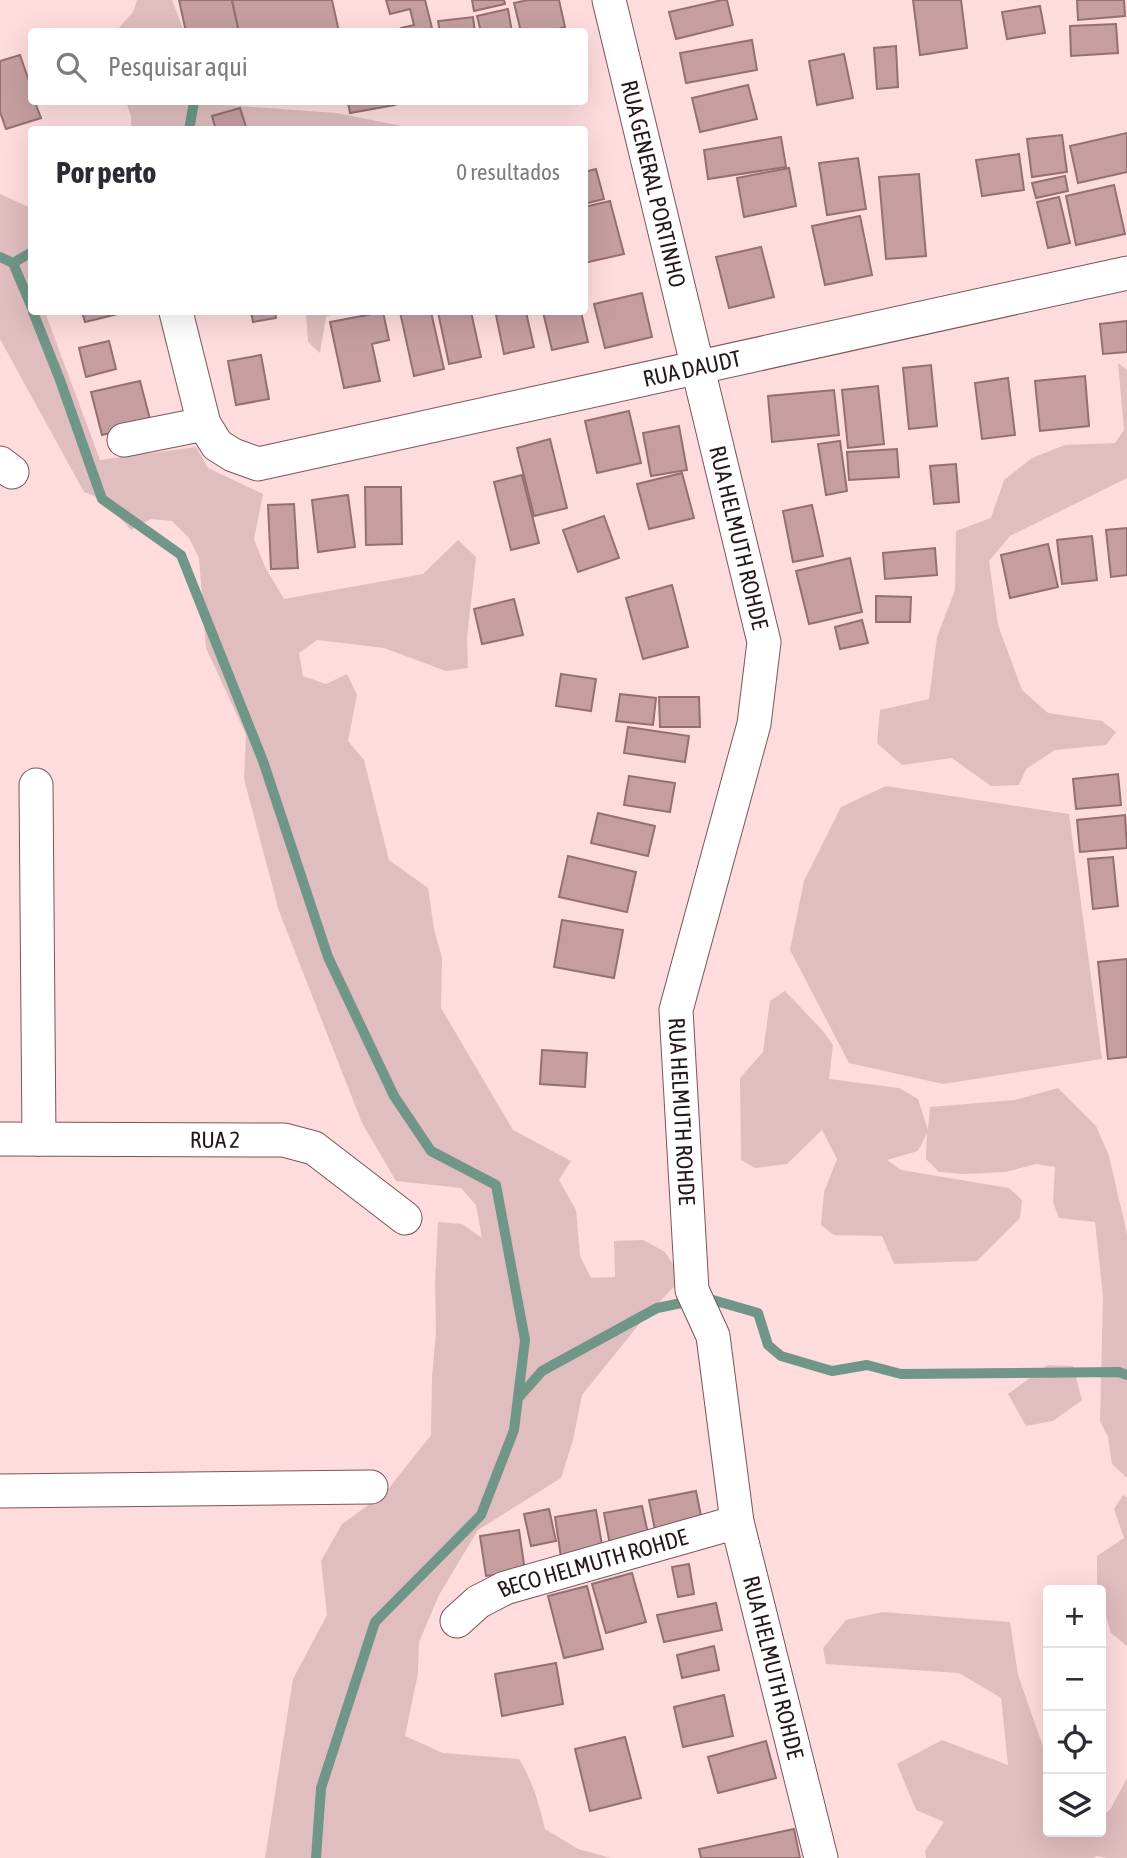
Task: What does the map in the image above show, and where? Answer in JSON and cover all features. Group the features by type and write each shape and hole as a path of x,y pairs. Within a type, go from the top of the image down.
{"street":[{"name":"RUA GENERAL PORTINHO","path":"609,0 699,367"},
{"name":"RUA DAUDT","path":"204,424 217,445 233,455 258,464 1127,273"},
{"path":"124,440 204,424 177,315"},
{"name":"RUA HELMUTH ROHDE","path":"699,367 764,642 754,724 676,1010 692,1290 713,1336 737,1522 821,1858"},
{"path":"36,785 39,1139"},
{"name":"RUA 2","path":"0,1139 284,1140 314,1148 405,1218"},
{"path":"0,1491 371,1487"},
{"name":"BECO HELMUTH ROHDE","path":"457,1621 478,1602 505,1588 737,1522"}],"shaded area":[{"path":"137,0 172,0 183,28 119,28 133,12"},
{"path":"127,105 227,105 336,113 402,126 131,126"},
{"path":"0,194 28,207 28,315 46,315 100,460 196,447 208,468 263,494 254,539 265,567 284,599 423,574 458,540 476,557 467,638 468,668 446,671 384,648 317,640 299,653 303,676 326,684 347,674 357,695 348,741 364,760 389,860 428,888 434,929 442,958 441,1008 513,1130 571,1161 559,1180 576,1210 580,1256 591,1278 615,1277 614,1241 643,1240 665,1252 682,1278 640,1323 582,1395 573,1440 561,1478 478,1530 439,1595 419,1642 418,1673 405,1736 443,1753 519,1759 535,1793 545,1829 578,1849 611,1858 265,1858 293,1679 327,1615 321,1561 342,1524 385,1493 431,1435 438,1222 462,1224 482,1238 476,1205 461,1188 396,1181 362,1123 279,911 244,779 246,735 206,648 199,558 189,538 172,521 151,519 131,530 102,499 84,492 0,339"},
{"path":"306,315 331,315 326,317 320,353 308,342"},
{"path":"1118,363 1127,370 1127,478 1010,536 989,561 998,625 1022,690 1048,713 1102,721 1116,732 1106,745 1055,750 1026,769 1019,785 991,786 952,758 902,765 877,743 880,710 929,699 937,637 955,590 956,531 991,518 1004,480 1032,458 1065,445 1115,443 1124,430"},
{"path":"886,786 1069,814 1102,1059 943,1084 849,1063 790,950 804,881 841,807"},
{"path":"785,991 833,1045 829,1079 899,1088 918,1099 928,1130 930,1107 1015,1100 1058,1088 1096,1126 1109,1156 1127,1234 1127,1478 1112,1464 1108,1437 1100,1421 1103,1296 1095,1222 1059,1218 1053,1202 1055,1167 1036,1164 1006,1172 939,1172 926,1159 927,1133 918,1151 887,1160 901,1170 1009,1188 1022,1200 1020,1218 977,1261 894,1264 882,1236 834,1235 821,1225 824,1192 837,1159 822,1130 787,1164 755,1168 741,1160 740,1078 763,1052 770,1001"},
{"path":"1048,1365 1073,1366 1082,1400 1053,1421 1026,1426 1008,1394"},
{"path":"1123,1495 1127,1497 1127,1646 1111,1633 1106,1616 1106,1585 1097,1585 1097,1556 1124,1538 1114,1509"},
{"path":"882,1612 1010,1622 1018,1675 1043,1747 1043,1837 1106,1837 1106,1812 1110,1810 1127,1778 1127,1858 926,1858 925,1851 944,1822 916,1810 897,1764 942,1740 1008,1765 1001,1698 959,1673 826,1664 823,1648 846,1620"}],"building":[{"path":"179,0 232,0 238,28 185,28"},
{"path":"232,0 332,0 338,28 238,28"},
{"path":"386,0 425,0 432,28 401,28 414,25 410,9 390,14"},
{"path":"472,0 504,0 505,4 474,11"},
{"path":"559,0 565,27 520,28 514,3"},
{"path":"727,0 733,25 676,39 669,12"},
{"path":"913,0 961,0 967,48 920,55"},
{"path":"1077,0 1124,0 1125,16 1078,20"},
{"path":"1040,6 1045,33 1007,39 1002,12"},
{"path":"508,9 511,28 480,28 477,16"},
{"path":"473,17 474,28 439,28 438,21"},
{"path":"1116,24 1118,53 1071,56 1070,26"},
{"path":"752,40 757,70 686,83 680,53"},
{"path":"896,46 898,87 877,89 874,48"},
{"path":"844,54 853,98 817,105 809,61"},
{"path":"20,55 28,78 28,105 36,105 41,118 6,129 0,112 0,61"},
{"path":"748,85 757,119 700,132 692,98"},
{"path":"349,105 395,105 350,113"},
{"path":"240,108 246,126 215,126 212,116"},
{"path":"1127,133 1127,172 1078,183 1070,146"},
{"path":"1062,135 1067,172 1032,177 1027,139"},
{"path":"781,137 786,167 708,179 704,150"},
{"path":"1019,154 1024,190 982,196 976,160"},
{"path":"858,158 866,209 827,215 819,163"},
{"path":"789,168 796,206 744,217 737,178"},
{"path":"596,169 604,199 588,203 588,171"},
{"path":"919,174 926,256 886,259 879,177"},
{"path":"1065,176 1068,191 1036,198 1032,183"},
{"path":"1114,185 1125,234 1076,245 1066,196"},
{"path":"1059,197 1070,243 1048,248 1037,202"},
{"path":"610,201 624,254 588,262 588,206"},
{"path":"860,216 872,275 825,285 812,226"},
{"path":"761,247 774,297 729,308 716,257"},
{"path":"642,293 652,337 605,348 594,304"},
{"path":"83,315 114,315 85,322"},
{"path":"252,315 276,315 276,318 253,322"},
{"path":"367,315 384,315 389,340 372,344 380,381 344,388 330,322"},
{"path":"401,315 432,315 444,369 414,376"},
{"path":"439,315 472,315 481,357 449,364"},
{"path":"496,315 527,315 534,347 504,354"},
{"path":"544,315 582,315 588,342 552,350"},
{"path":"1127,321 1127,352 1103,354 1100,324"},
{"path":"109,341 116,369 86,377 79,348"},
{"path":"261,355 269,399 236,405 228,361"},
{"path":"931,365 937,426 909,429 903,368"},
{"path":"1085,376 1089,426 1040,431 1035,381"},
{"path":"1008,378 1015,435 982,439 975,383"},
{"path":"140,381 151,423 102,435 91,392"},
{"path":"878,386 884,444 848,448 842,390"},
{"path":"834,390 839,435 772,442 768,396"},
{"path":"629,411 641,463 597,473 585,421"},
{"path":"679,426 687,470 651,476 643,433"},
{"path":"550,439 567,508 534,516 517,448"},
{"path":"840,441 847,491 826,495 818,444"},
{"path":"897,449 899,477 849,480 847,452"},
{"path":"956,464 959,502 934,504 930,466"},
{"path":"682,473 694,518 649,529 637,484"},
{"path":"522,475 539,543 511,550 494,482"},
{"path":"365,487 401,487 402,544 366,545"},
{"path":"348,495 355,547 318,552 312,500"},
{"path":"294,504 298,568 271,569 268,505"},
{"path":"812,505 823,556 793,562 783,511"},
{"path":"604,516 619,558 578,572 563,530"},
{"path":"1127,528 1127,575 1111,577 1106,530"},
{"path":"1092,536 1097,580 1062,584 1057,540"},
{"path":"1048,544 1058,587 1010,598 1001,555"},
{"path":"935,548 937,575 885,579 883,553"},
{"path":"850,558 862,612 809,624 796,571"},
{"path":"672,585 688,647 643,659 626,598"},
{"path":"876,596 911,597 910,622 876,622"},
{"path":"514,599 523,635 482,644 474,609"},
{"path":"862,620 868,643 840,649 835,627"},
{"path":"561,674 596,679 591,711 556,706"},
{"path":"620,694 656,698 653,725 616,721"},
{"path":"659,697 699,697 700,727 660,727"},
{"path":"628,727 689,736 685,762 624,753"},
{"path":"1118,774 1121,805 1076,809 1073,779"},
{"path":"629,776 675,783 670,812 624,805"},
{"path":"598,813 655,826 648,856 591,843"},
{"path":"1125,815 1127,848 1080,852 1077,820"},
{"path":"568,856 636,872 627,912 559,897"},
{"path":"1113,857 1118,906 1093,909 1088,859"},
{"path":"562,920 623,930 614,978 554,967"},
{"path":"1127,959 1127,1057 1108,1059 1098,962"},
{"path":"542,1050 587,1053 585,1087 540,1084"},
{"path":"696,1491 703,1526 656,1535 649,1500"},
{"path":"642,1506 649,1538 610,1545 604,1513"},
{"path":"549,1509 556,1541 531,1546 524,1514"},
{"path":"596,1510 603,1551 561,1557 555,1517"},
{"path":"519,1530 525,1571 486,1576 480,1536"},
{"path":"689,1564 694,1594 678,1597 672,1567"},
{"path":"632,1573 646,1622 606,1633 592,1584"},
{"path":"587,1586 603,1649 564,1658 548,1596"},
{"path":"716,1603 722,1630 664,1642 657,1615"},
{"path":"714,1646 719,1670 682,1678 677,1655"},
{"path":"556,1663 563,1704 502,1716 495,1674"},
{"path":"724,1695 733,1736 683,1747 674,1707"},
{"path":"625,1737 641,1798 590,1811 575,1749"},
{"path":"766,1741 776,1778 718,1793 708,1757"},
{"path":"794,1829 800,1858 701,1858 699,1849"}],"waterway":[{"path":"190,126 193,105"},
{"path":"13,263 28,254"},
{"path":"0,257 13,263 28,299"},
{"path":"34,315 102,499 181,555 263,761 328,957 394,1096 431,1151 496,1185 525,1340 514,1430 481,1515 375,1622 321,1788 316,1858"},
{"path":"520,1396 542,1371 657,1308 706,1298 758,1313 768,1345 781,1356 832,1371 867,1365 901,1374 1119,1372 1127,1375"}]}
